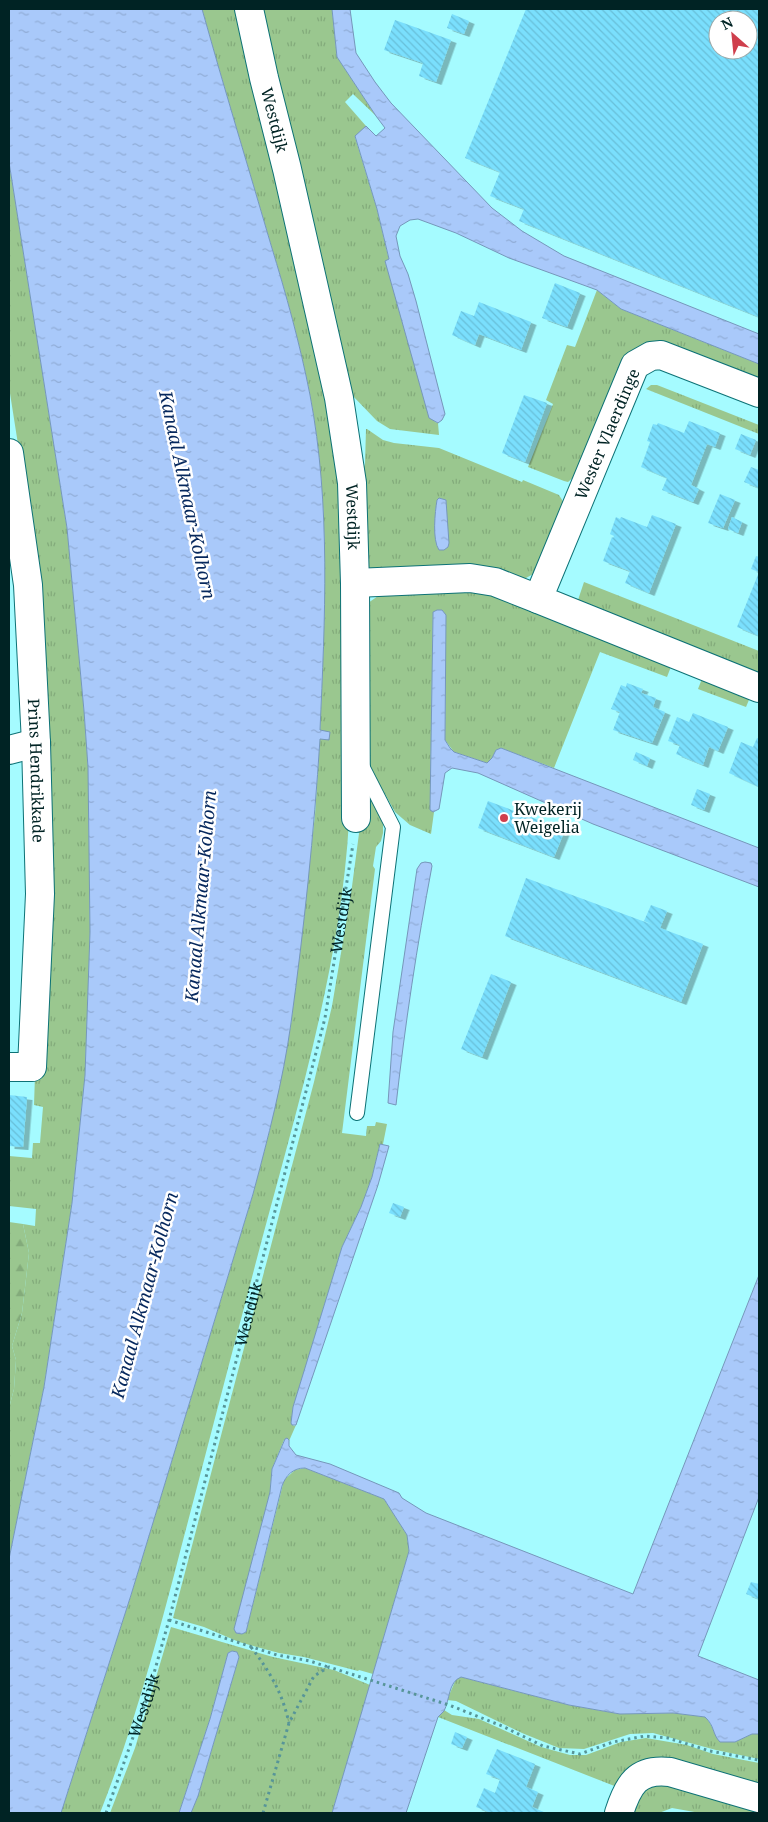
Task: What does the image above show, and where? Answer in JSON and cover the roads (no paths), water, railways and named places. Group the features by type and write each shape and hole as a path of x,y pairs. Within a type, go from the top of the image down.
{"street":[{"name":"Westdijk","path":"250,9 264,78 287,169 339,398 352,483 355,583 356,818"},
{"name":"Wester Vlaerdinge","path":"538,599 635,365 651,356 661,355 759,393"},
{"name":"Prins Hendrikkade","path":"9,453 13,498 28,585 36,744 40,894 32,1067 9,1067"},
{"path":"355,583 470,578 495,582 759,688"},
{"path":"9,750 36,744"},
{"path":"618,1813 631,1783 642,1775 656,1770 670,1772 759,1798"}],"lane":[{"path":"355,755 394,827 357,1113"}],"water":[{"name":"Kanaal Alkmaar-Kolhorn","path":"9,9 202,9 302,357 317,436 324,520 325,604 320,730 330,732 329,740 320,739 312,845 296,988 284,1066 270,1131 253,1194 131,1595 61,1813 9,1813 9,1559 44,1387 72,1203 85,1075 90,932 88,767 67,528 9,162"},
{"path":"332,9 350,9 356,53 375,82 391,103 492,208 522,231 564,256 759,334 759,364 621,309 597,290 509,258 456,233 418,219 410,220 400,226 396,236 400,256 408,274 416,301 445,414 438,423 429,418 385,261 389,259 377,209 355,136 366,126 376,136 385,128 337,57"},
{"path":"439,498 446,500 449,543 448,547 444,550 439,550 435,540 436,505"},
{"path":"442,610 446,615 445,740 454,752 487,763 496,750 501,748 759,848 759,887 593,824 478,773 452,768 445,773 439,809 433,812 430,810 433,612"},
{"path":"421,863 431,863 432,866 421,925 396,1105 388,1103 393,1032 417,869"},
{"path":"380,1144 389,1146 378,1185 296,1425 292,1425 293,1407 342,1247 361,1207 372,1177"},
{"path":"759,1275 759,1497 698,1656 759,1680 759,1734 752,1734 735,1742 720,1742 705,1717 673,1713 620,1714 569,1705 461,1677 451,1687 446,1707 438,1717 406,1813 332,1813 409,1551 407,1535 384,1499 305,1468 294,1471 288,1475 282,1486 246,1632 242,1634 236,1633 234,1629 270,1492 272,1469 285,1439 289,1440 289,1446 296,1455 330,1464 399,1493 402,1498 426,1513 633,1594"},
{"path":"232,1651 237,1652 239,1657 198,1796 191,1813 179,1813 210,1719 228,1653"}],"place":[{"name":"Kwekerij Weigelia","path":"504,818"}]}
